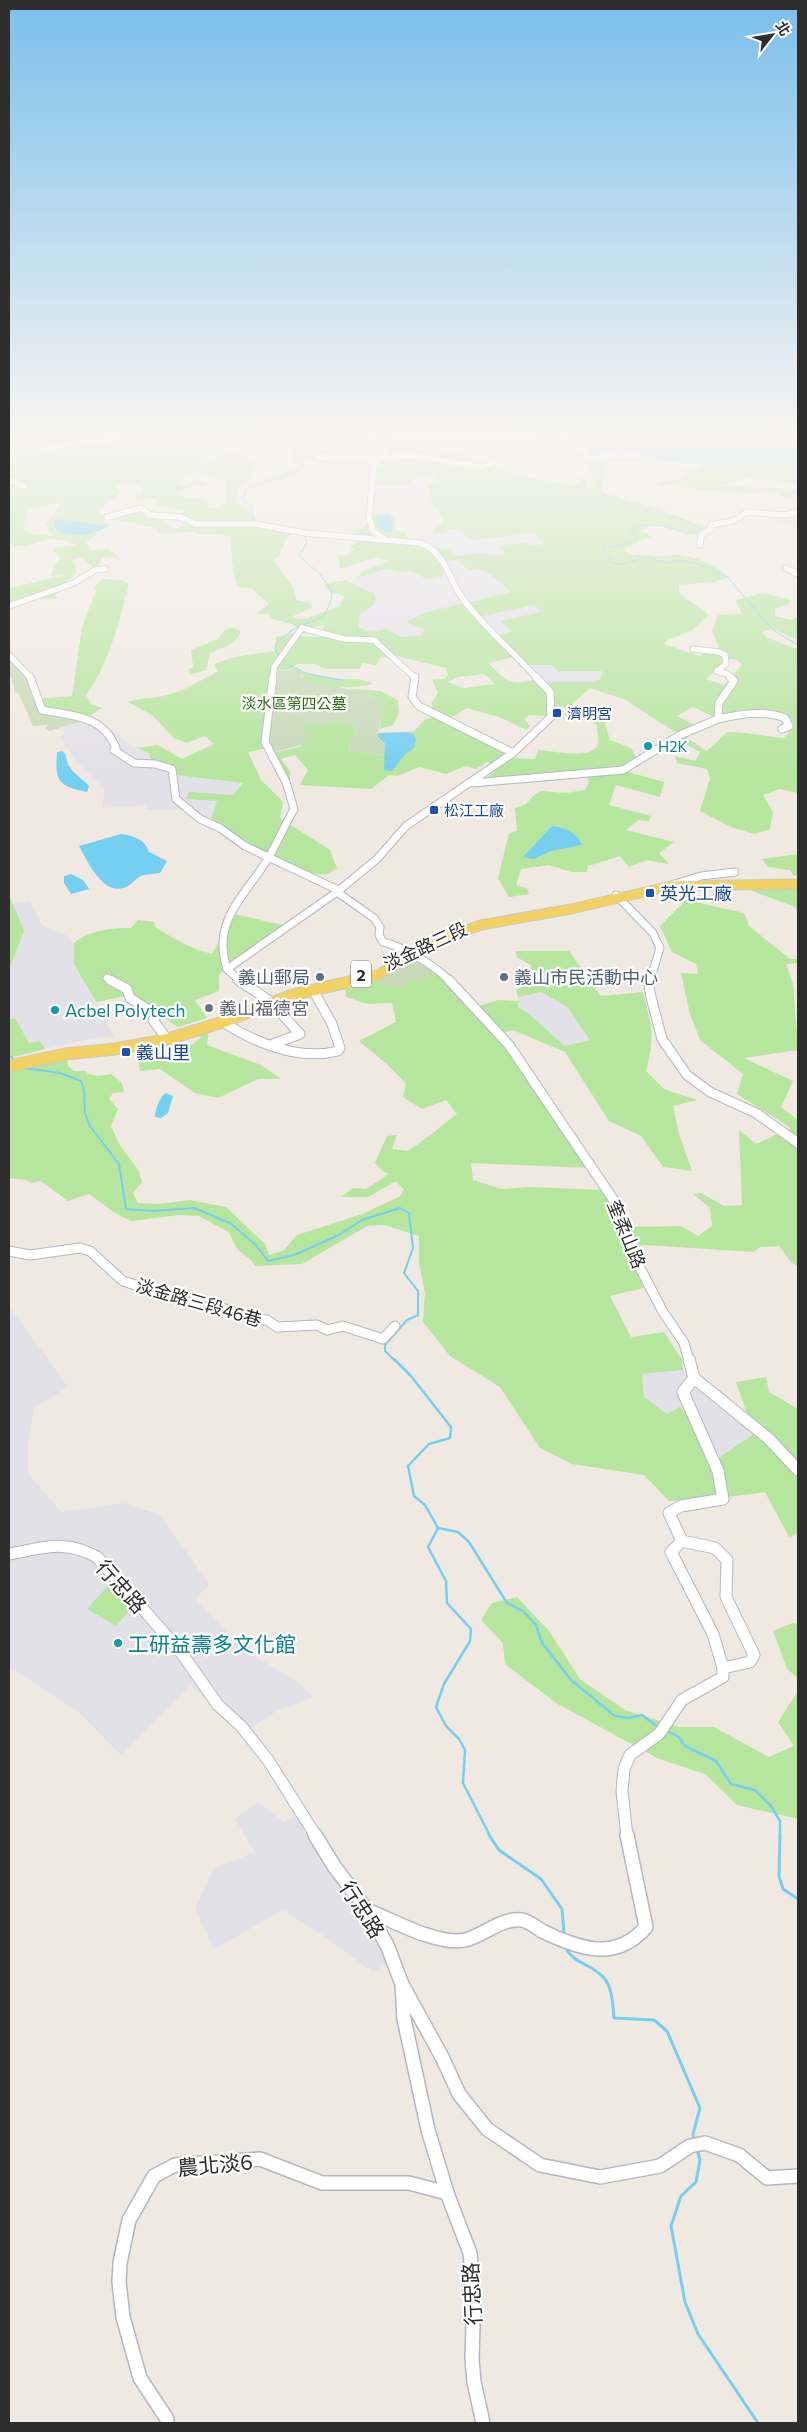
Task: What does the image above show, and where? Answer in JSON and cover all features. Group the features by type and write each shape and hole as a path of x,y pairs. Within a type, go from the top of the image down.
{"main road":[{"name":"淡金路三段","path":"618,896 687,879 797,883"},
{"name":"淡金路三段","path":"31,1058 157,1042 223,1022 268,1000 377,975 450,936 481,925 671,886 797,883"},
{"name":"淡金路三段","path":"31,1058 74,1047 164,1035 220,1017 300,987 346,978 412,956"},
{"name":"2","path":"9,1061 31,1058"},
{"name":"2","path":"9,1066 31,1058"}],"street":[{"path":"227,969 298,921 337,891 377,859 406,826 472,783 513,753 551,717 550,692 462,598 446,566 431,548"},
{"path":"786,568 798,574"},
{"path":"9,606 74,583 95,570 105,569"},
{"path":"273,1044 300,1034 286,1022 268,1000 244,985 227,969 221,957 219,945 227,920 268,858 294,809 286,782 265,742 268,704 274,667 302,628 320,630 344,639 374,640 415,677 412,697 419,706 513,753"},
{"path":"693,650 719,652 725,655 726,664 717,671 727,674 734,681 720,702 717,711 718,719"},
{"name":"奎柔山路","path":"9,655 18,667 24,670 33,680 42,710 92,719 112,738 116,748 114,750 134,763 168,766 172,769 176,799 180,804 200,820 220,828 245,846 337,891 374,918 380,927 379,935 383,942 402,947 412,956 441,972 498,1031 617,1205 637,1262 663,1312 684,1343 694,1378"},
{"path":"472,783 540,779 622,770 639,758 698,726 744,713 778,714 785,718 789,726 782,729"},
{"path":"671,886 687,879 735,872"},
{"path":"618,896 653,933 660,948 649,986 651,997 662,1039 687,1075 710,1092 756,1113 798,1143"},
{"path":"107,978 127,989 130,998 157,1015 153,1020 164,1035"},
{"path":"223,1022 273,1044 305,1054 324,1054 338,1051 340,1048 332,1024 313,990"},
{"name":"淡金路三段46巷","path":"9,1251 35,1256 76,1246 84,1248 90,1251 124,1281 203,1307 226,1308 244,1317 266,1320 277,1327 316,1326 327,1330 343,1326 383,1338 395,1326"},
{"path":"682,1541 669,1513 679,1506 713,1503 723,1499 723,1488 709,1445 687,1410 683,1392 694,1378 769,1439 798,1470"},
{"path":"367,1910 449,1940 463,1941 518,1920 528,1922 541,1930 586,1948 605,1950 623,1947 638,1940 646,1927 628,1844 622,1791 624,1769 630,1755 662,1730 682,1700 723,1676 723,1668 713,1634 671,1552 682,1541"},
{"path":"682,1541 715,1548 727,1560 726,1598 754,1655 750,1662 723,1668"},
{"name":"行忠路","path":"9,1554 59,1544 74,1545 97,1556 180,1651 218,1705 241,1726 268,1760 334,1866 367,1910 387,1945 402,1984 404,2019 410,2054 428,2130 447,2193 470,2253 474,2294 472,2359 474,2382 483,2423"},
{"path":"402,1984 442,2057 459,2094 487,2129 540,2165 600,2176 660,2166 690,2146 705,2143 738,2155 767,2178 798,2176"},
{"name":"農北淡6","path":"167,2423 167,2419 140,2378 123,2317 119,2282 120,2263 129,2220 154,2176 175,2164 260,2159 322,2183 409,2183 447,2193"}],"shaded area":[{"path":"435,548 502,548 504,554 498,556 481,553 454,556"},
{"path":"456,560 469,570 484,570 513,592 447,608 426,629 423,635 402,637 389,631 372,632 360,628 360,615 375,603 375,594 349,582 365,574 386,569 399,572 412,571 439,562"},
{"path":"534,605 541,612 500,621 512,631 495,636 478,617"},
{"path":"523,665 552,665 558,671 602,671 601,679 592,682 539,682"},
{"path":"89,719 103,732 113,729 130,746 149,753 152,763 176,766 178,775 243,782 233,795 186,799 217,801 211,819 194,817 183,810 146,810 145,805 102,808 105,790 76,761 61,739 67,725"},
{"path":"30,901 42,925 70,937 74,943 74,964 114,1037 94,1038 45,1049 40,1041 29,1043 15,1018 9,1019 9,970 24,931 12,904"},
{"path":"541,992 567,1007 590,1040 565,1046 529,1014 518,1007 518,997"},
{"path":"9,1306 68,1387 34,1408 28,1443 28,1474 62,1512 123,1503 160,1515 209,1584 196,1599 247,1652 298,1682 313,1697 275,1712 247,1731 190,1686 121,1755 80,1713 20,1673 9,1670"},
{"path":"683,1370 697,1390 752,1428 754,1435 717,1459 644,1397 642,1374"},
{"path":"258,1802 284,1822 303,1811 391,1962 373,1972 325,1937 283,1910 214,1949 195,1909 214,1868 255,1852 235,1819"}],"green space":[{"path":"89,548 91,551 109,548 120,558 102,557 97,570 93,572 92,566 82,557 72,559 75,562 76,573 55,593 57,599 26,597 9,603 9,588 64,576 62,574 51,576 54,566 60,560 59,554 53,550"},
{"path":"231,548 282,548 279,557 273,559 293,587 296,600 311,603 312,608 293,616 294,618 311,617 339,607 345,595 330,593 324,584 345,580 375,594 375,603 360,615 359,628 372,632 386,629 402,637 423,635 424,629 406,622 427,612 512,592 484,570 469,570 456,560 439,562 444,576 428,580 412,571 399,572 386,569 354,579 361,572 389,561 376,557 340,569 339,560 337,559 338,555 350,554 353,548 442,548 450,550 454,556 481,553 498,556 504,554 504,551 500,548 627,548 624,550 633,555 683,555 697,559 718,568 730,577 714,582 679,585 679,593 709,615 691,631 667,640 664,644 700,656 719,647 712,631 718,615 742,614 736,600 763,593 792,600 789,604 775,609 775,616 792,620 798,616 798,640 773,629 762,632 768,638 798,649 798,793 780,789 763,795 773,812 770,829 754,834 731,827 700,811 710,779 707,769 677,763 675,756 695,761 700,752 677,740 675,732 624,699 590,688 572,704 575,709 589,707 610,711 605,724 610,740 631,748 636,757 630,763 628,772 664,782 660,797 616,785 609,805 651,816 649,821 639,820 626,830 674,842 659,853 669,864 647,860 629,867 620,856 588,866 587,872 571,872 549,865 521,869 516,885 527,888 529,894 509,897 498,878 509,833 517,831 515,808 526,804 534,795 542,791 566,793 585,790 589,782 586,774 485,780 499,767 487,762 476,769 466,766 446,774 419,767 397,776 389,775 371,789 300,785 308,770 295,755 281,759 290,771 290,782 272,753 300,747 310,735 300,725 324,724 336,719 357,728 348,750 350,752 364,752 385,756 386,763 398,764 401,756 414,748 413,734 407,732 414,731 424,720 438,715 431,704 438,693 432,680 444,679 448,676 446,668 397,656 392,659 381,657 376,665 363,663 360,669 327,669 315,664 297,664 288,670 276,670 269,748 248,752 261,780 283,802 280,818 330,850 337,869 326,874 300,869 268,854 211,819 217,801 186,799 189,792 233,795 243,783 177,775 176,766 152,763 149,753 137,748 158,745 182,759 214,744 205,736 187,743 174,738 152,715 128,702 163,696 184,689 218,671 214,666 215,664 234,657 276,651 276,637 292,633 300,636 319,637 325,625 300,629 292,624 272,619 269,614 256,614 269,604 251,588 237,587 232,563","holes":["534,605 541,612 500,621 512,631 495,636 479,617","515,657 523,665 552,665 558,671 602,671 601,679 592,682 540,682 536,679 515,682 505,678 488,663","730,659 737,660 742,665 724,685 706,679","484,674 495,684 464,688 447,682 459,677","548,705 564,707 567,710 565,717 589,721 597,725 598,744 588,752 571,753 538,750 535,759 507,758 511,753 449,719 467,708 499,717 527,730 530,726 524,719 529,715 546,716","693,707 714,717 741,710 787,713 794,725 784,738 727,732 707,751 687,738 693,724 677,716","552,826 582,845 551,851 547,833"]},
{"path":"102,579 121,580 129,583 108,655 86,695 91,704 102,708 86,718 45,712 37,699 72,696 82,627 96,590 93,588"},
{"path":"231,627 241,631 236,640 210,653 206,670 190,675 188,670 193,667 191,650 218,639 225,630"},
{"path":"9,656 24,670 39,707 89,719 50,731 45,729 48,725 33,726 19,694 15,692 12,678 9,676"},
{"name":"淡水區第四公墓","path":"294,668 305,673 300,677 303,681 346,688 377,699 381,705 382,712 378,733 385,742 385,756 348,750 357,728 336,719 321,725 300,725 310,735 310,741 272,753 266,743 276,670 286,671"},
{"path":"305,673 338,679 357,679 373,684 346,687 315,685 300,679"},
{"path":"349,690 380,691 398,700 399,713 393,725 380,729 382,714 373,696"},
{"path":"798,854 798,875 794,876 790,870 768,867 762,859"},
{"path":"742,887 798,887 798,913 795,907"},
{"path":"9,895 24,931 9,970"},
{"path":"686,900 744,913 749,926 790,959 798,959 798,963 786,964 793,984 798,1050 744,1058 793,1081 781,1107 798,1120 798,1267 791,1262 779,1246 760,1247 754,1252 644,1245 631,1247 643,1288 610,1296 631,1337 664,1332 682,1360 683,1370 642,1374 644,1397 667,1414 680,1407 691,1419 717,1459 754,1434 736,1382 766,1377 769,1392 798,1409 798,1533 789,1537 765,1492 720,1498 669,1501 644,1475 572,1464 540,1448 500,1387 450,1356 423,1322 425,1293 419,1263 419,1236 385,1225 367,1226 302,1264 255,1266 248,1257 238,1250 230,1233 199,1216 179,1215 131,1221 115,1213 89,1194 68,1201 41,1181 31,1183 26,1180 9,1178 9,1071 67,1058 68,1066 74,1071 86,1071 88,1074 98,1076 111,1074 122,1083 124,1092 113,1093 109,1099 118,1109 111,1126 119,1144 139,1171 142,1182 133,1193 138,1203 160,1204 190,1200 226,1207 265,1244 269,1255 284,1250 297,1235 362,1214 399,1197 404,1190 396,1181 368,1197 341,1197 353,1188 366,1189 389,1174 381,1170 375,1163 387,1136 397,1135 392,1149 407,1151 457,1114 446,1100 422,1109 403,1097 406,1084 387,1064 359,1041 396,1022 392,1003 367,1004 346,997 345,985 371,978 421,977 439,971 476,1007 498,1000 518,1001 518,1007 529,1014 565,1046 590,1040 567,1007 541,992 518,997 516,990 533,981 531,965 518,958 515,951 569,951 601,996 643,992 651,1031 651,1049 646,1071 664,1089 697,1100 673,1106 679,1134 692,1171 663,1167 641,1136 609,1121 565,1052 513,1030 499,1034 519,1059 546,1110 589,1168 471,1163 473,1180 502,1189 529,1187 605,1190 625,1227 681,1226 698,1236 712,1226 710,1208 693,1194 701,1193 724,1206 742,1205 739,1130 756,1144 791,1128 737,1094 743,1074 700,1040 690,1014 681,973 698,974 696,964 672,952 660,926"},
{"path":"234,914 286,926 231,961 219,975 219,991 195,1000 207,1018 178,1027 134,997 127,996 96,1002 74,964 74,943 87,935 101,931 131,928 138,920 154,922 155,927 175,939 212,954"},
{"path":"414,960 439,971 402,987 386,987 371,978"},
{"path":"15,1018 29,1043 40,1041 45,1049 9,1058 9,1019"},
{"path":"209,1029 207,1045 261,1065 281,1079 258,1079 218,1098 195,1093 160,1069 140,1071 138,1059 164,1058 180,1052 201,1037 199,1033"},
{"path":"113,1585 132,1608 116,1626 87,1609 108,1586"},
{"path":"517,1597 549,1631 580,1679 625,1710 679,1727 714,1727 769,1757 794,1746 778,1722 798,1691 798,1819 737,1805 705,1774 657,1758 556,1703 505,1664 503,1643 481,1620 492,1603"},
{"path":"793,1623 798,1624 798,1678 787,1669 773,1631"}],"water":[{"path":"407,732 413,734 416,738 414,748 404,756 392,771 384,770 385,743 378,737 378,733"},
{"path":"62,751 66,755 71,769 89,786 87,792 69,787 60,781 57,770 57,752"},
{"path":"552,826 570,831 582,845 551,851 534,859 523,857"},
{"path":"121,834 142,841 149,852 167,861 160,873 141,876 128,886 119,889 104,883 98,877 79,846"},
{"path":"71,874 83,880 89,889 71,894 64,883 64,876"},
{"path":"166,1093 173,1096 168,1113 161,1118 155,1117 158,1104"}],"waterway":[{"path":"278,656 275,649 276,643 292,630 324,616 331,601 332,591 320,574 299,556 303,548"},
{"path":"603,548 602,550 610,557 610,562 620,565 647,557 666,563 683,560 707,567 728,578 773,630 798,645"},
{"path":"289,665 308,674 342,680"},
{"path":"9,1055 15,1061"},
{"path":"24,1068 60,1073 81,1081 84,1090 85,1113 90,1126 119,1164 126,1209 153,1211 194,1208 230,1223 255,1244 268,1261 294,1255 339,1235 362,1220 400,1208 409,1213 413,1248 404,1273 418,1291 418,1315 407,1320 385,1345 385,1351 395,1361"},
{"path":"394,1359 411,1376 451,1427 450,1438 429,1444 408,1466 414,1496 425,1505 438,1528"},
{"path":"438,1528 458,1532 469,1542 507,1603 523,1611 536,1625 542,1643 571,1680 615,1716 629,1718 642,1715 658,1727"},
{"path":"438,1528 428,1547 446,1581 447,1603 471,1629 470,1641 444,1684 436,1707 446,1726 459,1739 465,1750 463,1783 490,1836"},
{"path":"667,1731 679,1737 685,1746 716,1761 731,1784 755,1790 771,1806 780,1821 780,1835"},
{"path":"489,1835 499,1850 541,1879 562,1909 564,1934"},
{"path":"780,1835 779,1876 783,1889 798,1899"},
{"path":"565,1946 569,1953 579,1962 592,1968 604,1977 611,1992 614,2018 654,2020 667,2031 700,2108 693,2134 694,2140"},
{"path":"697,2149 700,2160 696,2182 681,2196 671,2226 685,2302 698,2334 758,2423"}],"place":[{"name":"濟明宮","path":"557,713"},
{"name":"H2K","path":"648,746"},
{"name":"松江工廠","path":"434,810"},
{"name":"英光工廠","path":"650,893"},
{"name":"義山郵局","path":"320,977"},
{"name":"義山市民活動中心","path":"504,977"},
{"name":"義山福德宮","path":"209,1008"},
{"name":"Acbel Polytech","path":"55,1010"},
{"name":"義山里","path":"126,1052"},
{"name":"工研益壽多文化館","path":"118,1643"}]}
